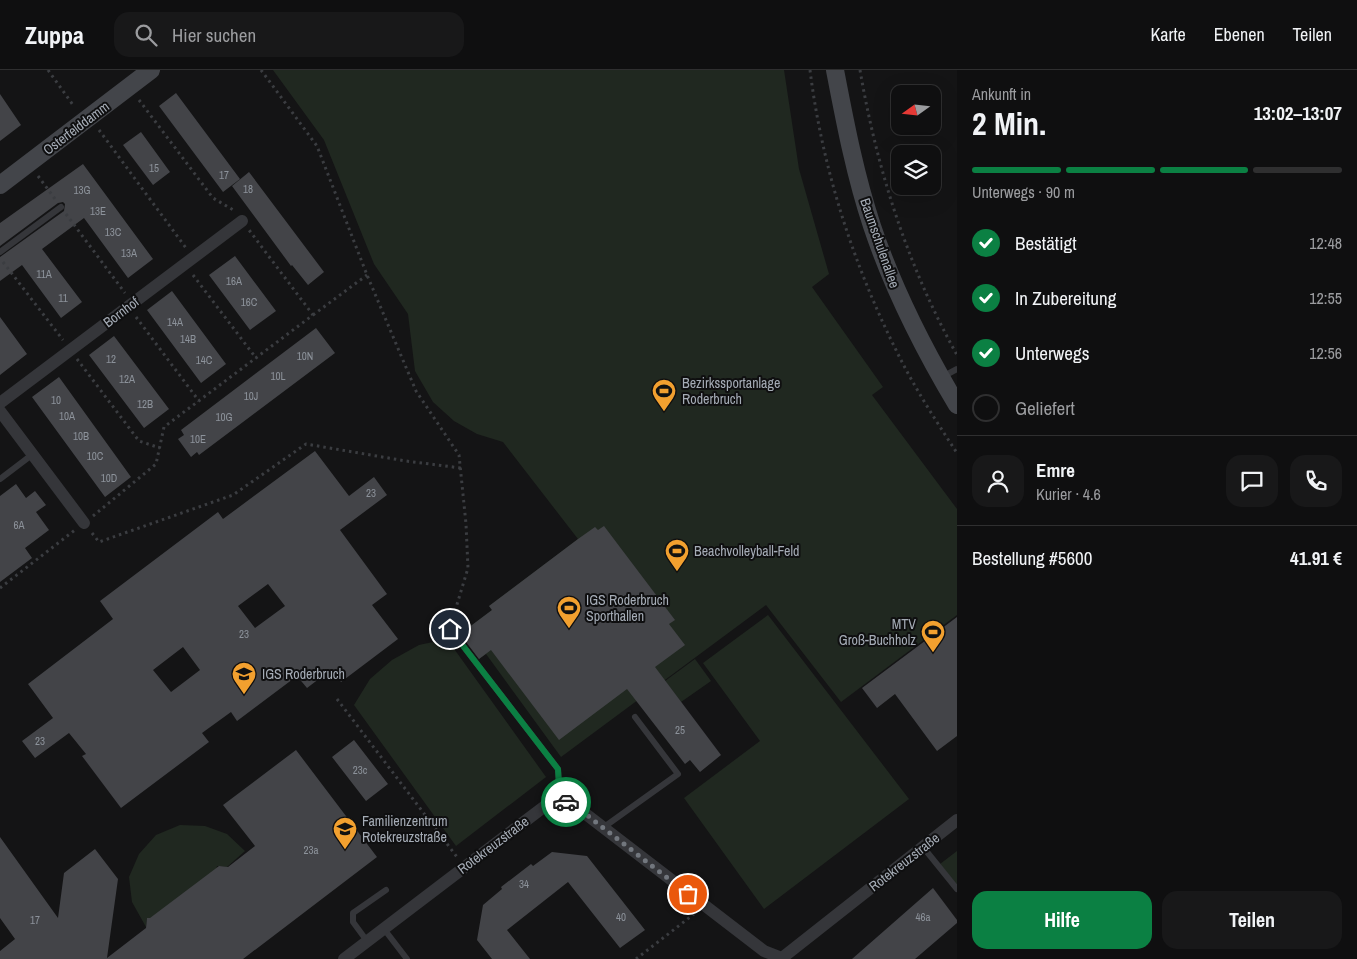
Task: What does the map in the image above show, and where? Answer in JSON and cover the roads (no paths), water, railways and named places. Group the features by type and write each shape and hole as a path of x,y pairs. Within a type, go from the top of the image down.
{"main road":[{"name":"Osterfelddamm","path":"0,185 152,70"},
{"name":"Baumschulenallee","path":"835,70 850,147 872,225 896,290 925,349 957,405"}],"street":[{"name":"Bornhof","path":"0,403 242,221"},
{"path":"0,411 84,523"},
{"name":"Rotekreuzstraße","path":"344,959 545,806 560,800 574,805 704,906 764,950 782,959 957,820"}],"lane":[{"path":"0,252 61,207"},
{"path":"941,378 957,369"},
{"path":"0,480 33,454"},
{"path":"450,629 558,769 560,800"},
{"path":"604,827 678,774 635,717"},
{"path":"923,847 957,889"},
{"path":"367,942 353,922 352,913 386,890"},
{"path":"384,929 407,959"}],"place":[{"name":"Bezirkssportanlage Roderbruch","path":"664,412"},
{"name":"Beachvolleyball-Feld","path":"677,572"},
{"name":"IGS Roderbruch Sporthallen","path":"569,629"},
{"name":"MTV Groß-Buchholz","path":"933,653"},
{"name":"IGS Roderbruch","path":"244,695"},
{"name":"Familienzentrum Rotekreuzstraße","path":"345,850"}]}
